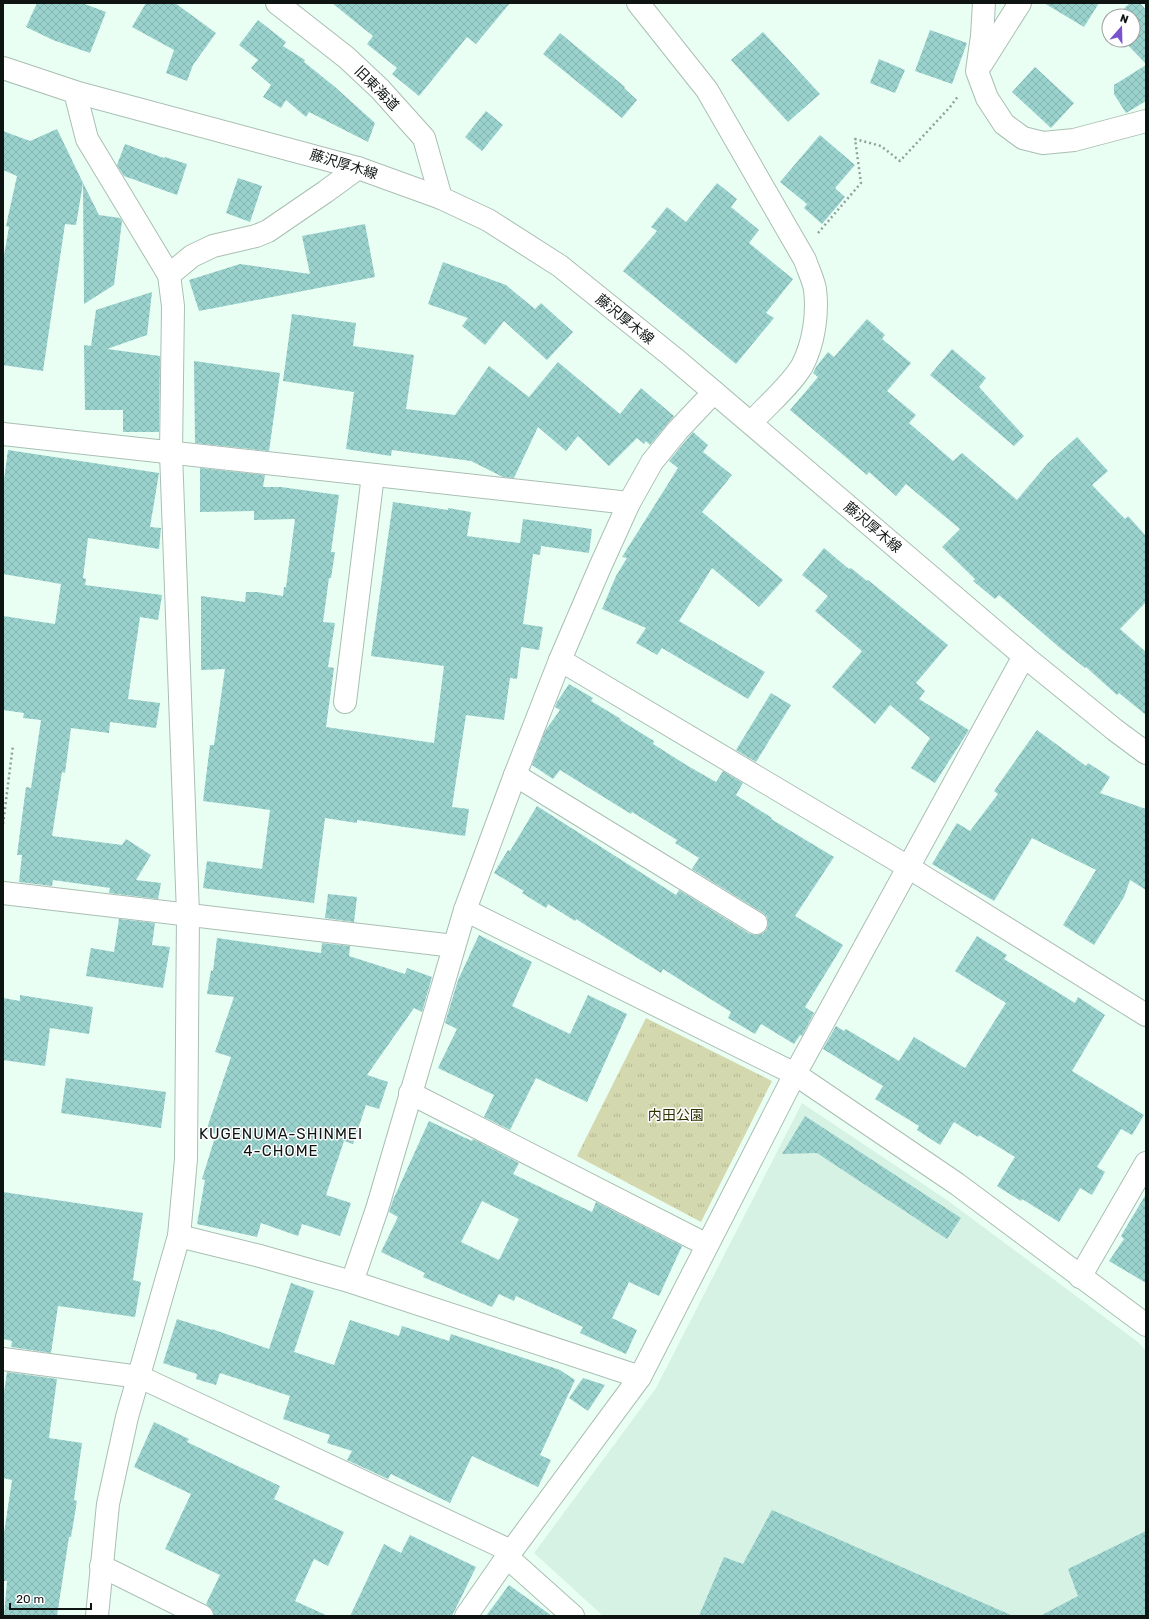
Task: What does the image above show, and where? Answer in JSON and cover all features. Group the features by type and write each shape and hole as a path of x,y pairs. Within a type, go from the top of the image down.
{"street":[{"name":"旧東海道","path":"277,3 347,58 380,89 424,138 441,198"},
{"path":"638,3 707,90 805,260 815,288 816,319 811,344 801,366 788,383 751,423"},
{"path":"984,3 982,36 977,71 987,98 1004,124 1022,138 1043,143 1074,140 1146,121"},
{"path":"977,71 1020,3"},
{"name":"藤沢厚木線","path":"3,68 75,92 358,168 441,198 488,220 560,266 751,423 1024,656 1115,730 1146,753"},
{"path":"75,92 87,139 169,275 173,306 171,453 188,914 186,1159 179,1236 140,1377 127,1417 108,1504 97,1616"},
{"path":"169,275 192,256 213,246 256,236 268,231 358,168"},
{"path":"352,1282 377,1209 465,910 515,775 560,660 600,566 629,504 652,462 678,430 714,392"},
{"path":"3,434 629,504"},
{"path":"345,702 373,475"},
{"path":"466,1616 509,1554 640,1377 795,1074 1024,656"},
{"path":"560,660 908,867 1146,1016"},
{"path":"515,775 756,923"},
{"path":"3,892 454,946"},
{"path":"465,910 795,1074 957,1184 1146,1325"},
{"path":"410,1093 707,1245"},
{"path":"1080,1276 1146,1163"},
{"path":"179,1236 260,1256 352,1282 640,1377"},
{"path":"3,1359 140,1377 509,1554 573,1616"},
{"path":"101,1566 202,1616"}],"path":[{"path":"801,253 862,183 856,139 881,146 900,161 950,108 977,71"},
{"path":"3,824 13,745"}],"shaded area":[{"path":"802,1103 947,1200 1138,1342 1146,1351 1146,1616 603,1616 534,1553 656,1388"}],"green space":[{"name":"内田公園","path":"646,1018 772,1081 701,1222 577,1156"}],"building":[{"path":"37,3 82,3 106,12 90,53 53,40 26,27"},
{"path":"146,3 175,3 216,33 193,65 187,81 166,73 174,50 132,27"},
{"path":"332,3 510,3 476,44 467,37 419,96 392,74 397,68 367,44 373,36"},
{"path":"1044,3 1099,3 1084,27"},
{"path":"1130,3 1140,3 1146,10 1146,64 1131,48 1141,48 1141,8 1125,8"},
{"path":"258,20 286,42 283,46 305,60 304,62 335,87 375,123 368,142 309,112 306,117 286,100 281,108 263,97 271,85 251,68 258,60 239,45"},
{"path":"930,30 967,43 952,84 915,71"},
{"path":"763,32 820,94 788,122 731,60"},
{"path":"560,33 625,87 624,88 637,100 622,118 543,54"},
{"path":"879,59 905,70 895,93 870,83"},
{"path":"1146,65 1146,101 1126,113 1114,94 1114,85"},
{"path":"1035,67 1074,103 1051,128 1012,92"},
{"path":"486,111 503,125 482,151 465,137"},
{"path":"57,129 83,183 76,225 65,224 43,371 3,365 3,261 9,227 6,226 17,176 3,170 3,131 30,141"},
{"path":"820,135 855,165 835,188 845,197 822,224 804,208 807,204 780,182"},
{"path":"125,144 164,158 165,157 187,164 177,195 124,176 117,165"},
{"path":"238,178 262,186 250,222 226,213"},
{"path":"83,183 99,215 120,218 122,221 114,285 84,304"},
{"path":"717,183 737,199 731,207 759,230 749,243 793,279 766,313 774,318 736,364 623,271 657,231 651,227 667,207 686,222"},
{"path":"365,224 375,277 199,311 189,280 240,264 310,274 302,236"},
{"path":"443,262 506,285 535,309 541,303 573,332 547,360 504,321 485,345 462,326 468,318 428,304"},
{"path":"152,292 147,335 107,349 160,356 159,432 123,432 123,410 85,410 84,345 91,346 96,310"},
{"path":"292,314 356,323 353,346 414,355 406,409 455,415 489,366 529,397 558,362 620,414 641,388 674,416 650,445 646,441 644,444 637,438 609,466 578,436 566,451 538,427 514,478 503,477 471,461 392,450 391,456 346,449 354,392 283,381"},
{"path":"867,319 885,335 882,339 911,363 887,391 916,415 909,423 953,461 962,453 1017,500 1048,463 1077,437 1108,471 1092,485 1125,519 1128,516 1146,536 1146,602 1120,629 1146,652 1146,715 1119,693 1117,695 1086,667 1085,668 1060,648 999,595 995,599 973,581 975,579 942,547 960,529 906,484 896,496 869,472 867,475 790,410 818,377 813,373 828,352 834,357"},
{"path":"952,349 986,378 979,387 1024,436 1014,446 930,375"},
{"path":"194,361 280,373 269,451 195,443"},
{"path":"693,432 708,445 703,452 732,475 702,512 783,580 759,607 712,568 679,621 765,672 748,699 662,648 657,655 636,643 646,628 602,609 616,576 627,558 622,557 678,468 669,461"},
{"path":"8,450 159,473 150,527 161,528 159,549 88,538 83,578 86,579 85,585 162,595 158,620 140,617 128,699 160,703 156,728 110,722 109,733 71,728 65,773 62,772 52,836 122,845 126,839 151,855 136,880 161,883 158,899 109,893 110,888 53,880 52,886 19,882 22,855 17,855 26,787 31,788 41,720 23,718 24,713 3,710 3,616 55,624 61,584 3,574 3,487"},
{"path":"200,468 265,475 263,487 281,487 339,495 331,552 335,552 331,578 329,578 323,622 335,623 328,667 334,668 326,727 434,743 444,666 371,656 393,502 471,512 467,536 520,543 523,519 592,529 589,553 541,546 540,555 533,554 523,624 543,627 539,650 521,647 517,679 510,678 504,720 466,715 452,807 469,809 465,836 357,820 357,823 325,818 314,903 203,888 207,861 262,869 270,810 203,801 210,745 214,745 225,669 201,670 201,596 245,602 246,592 283,596 284,587 286,587 295,519 254,520 254,511 200,512"},
{"path":"824,548 849,569 851,568 867,581 868,580 948,645 916,683 925,691 919,699 969,730 935,783 911,768 930,738 890,705 875,724 832,687 862,651 815,611 828,596 802,575"},
{"path":"569,684 593,698 591,701 654,741 653,744 716,782 723,771 743,783 736,795 772,818 771,819 834,857 795,916 843,945 805,1007 814,1013 802,1036 800,1035 794,1044 761,1024 755,1034 728,1018 731,1012 663,969 661,973 576,919 575,921 548,904 546,908 522,893 524,891 494,873 508,850 510,851 537,806 676,895 679,890 750,934 762,934 767,929 767,917 763,913 692,869 699,858 675,843 677,840 632,812 631,814 560,770 553,779 532,765 545,731 560,710 555,707 557,702"},
{"path":"771,693 791,705 756,762 736,750"},
{"path":"1037,730 1086,766 1088,763 1110,777 1100,793 1146,809 1146,890 1130,880 1124,897 1094,945 1063,925 1096,870 1032,838 994,901 932,864 957,823 970,831 998,794 994,791"},
{"path":"328,894 357,897 354,922 325,918"},
{"path":"119,919 155,923 152,945 170,947 163,988 86,976 91,948 114,952"},
{"path":"479,935 532,962 512,1006 570,1034 588,995 627,1014 587,1102 536,1078 510,1130 484,1117 494,1095 438,1068 457,1029 445,1023 458,980"},
{"path":"977,936 1007,955 1004,959 1075,1003 1078,997 1105,1015 1072,1071 1144,1115 1132,1135 1121,1129 1097,1167 1105,1172 1092,1195 1080,1188 1059,1222 1022,1199 1021,1201 997,1186 1015,1157 954,1122 940,1145 917,1130 919,1126 875,1099 883,1086 823,1049 836,1026 844,1031 846,1029 899,1061 914,1037 965,1068 1006,1003 955,971"},
{"path":"217,938 321,953 322,943 350,946 349,956 405,974 407,968 432,977 422,1012 414,1008 367,1075 388,1082 379,1109 366,1105 353,1144 344,1141 326,1195 351,1203 340,1236 302,1224 298,1236 261,1223 257,1237 197,1224 205,1180 202,1179 216,1134 206,1131 231,1057 215,1052 234,997 207,994 211,970 213,971"},
{"path":"20,995 93,1007 89,1034 50,1028 45,1066 3,1060 3,998 20,1001"},
{"path":"66,1078 166,1092 161,1128 61,1113"},
{"path":"805,1116 961,1218 947,1239 817,1153 782,1154"},
{"path":"429,1121 472,1141 473,1139 519,1163 513,1174 592,1212 596,1202 682,1246 659,1296 629,1282 612,1318 637,1330 626,1354 580,1333 583,1327 516,1296 514,1301 499,1294 492,1307 423,1277 425,1273 381,1252 398,1217 389,1212","holes":["482,1201 519,1219 499,1260 461,1242"]},
{"path":"3,1192 143,1213 133,1280 141,1282 135,1317 58,1306 51,1353 11,1347 12,1341 3,1339"},
{"path":"1146,1194 1146,1283 1109,1261 1124,1239 1121,1236"},
{"path":"291,1283 314,1291 294,1352 334,1365 350,1320 399,1336 402,1326 449,1341 451,1334 560,1370 575,1380 540,1455 551,1460 538,1487 472,1456 450,1503 391,1474 388,1479 347,1460 352,1451 327,1443 330,1435 283,1419 290,1396 220,1373 216,1385 196,1379 197,1374 163,1363 177,1319 212,1329 269,1349"},
{"path":"7,1372 57,1379 49,1438 82,1443 74,1500 77,1501 71,1537 69,1537 57,1616 4,1616 7,1581 3,1581 3,1540 12,1480 3,1478 3,1399"},
{"path":"583,1378 605,1385 588,1411 569,1398"},
{"path":"154,1422 189,1439 187,1442 280,1486 274,1499 344,1532 328,1566 314,1559 295,1601 328,1616 214,1616 212,1609 206,1604 220,1575 165,1549 191,1494 134,1467"},
{"path":"772,1510 1013,1616 699,1616 724,1557 743,1564"},
{"path":"1146,1531 1146,1616 1040,1616 1078,1596 1068,1569"},
{"path":"410,1535 476,1567 452,1616 350,1616 384,1544 401,1553"},
{"path":"509,1585 552,1616 486,1616"}],"district":[{"name":"KUGENUMA-SHINMEI 4-CHOME","path":"281,1142"}]}
